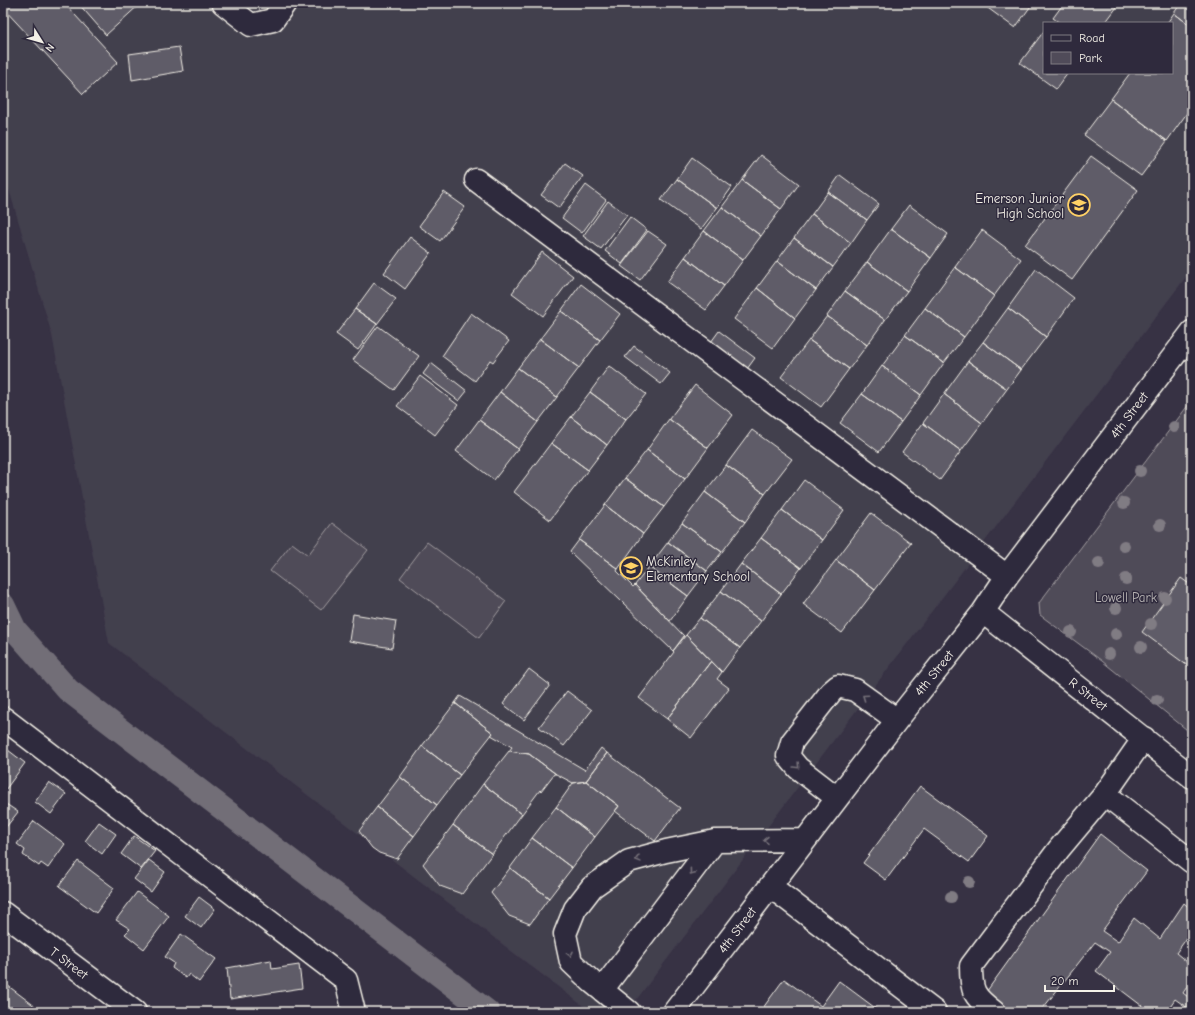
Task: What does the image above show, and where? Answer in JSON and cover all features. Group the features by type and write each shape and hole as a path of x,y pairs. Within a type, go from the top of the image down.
{"street":[{"path":"223,3 250,25 272,20 285,3"},
{"path":"476,180 1007,576"},
{"name":"4th Street","path":"674,1012 897,720 983,612 1007,576 1192,332"},
{"name":"R Street","path":"983,612 1192,777"},
{"path":"837,798 798,768 788,756 792,742 831,692 838,686 855,690 897,720"},
{"path":"3,718 346,980 354,1012"},
{"path":"994,1012 982,1003 971,987 971,966 1059,849 1104,794 1144,738"},
{"path":"1104,794 1192,862"},
{"path":"629,1012 571,962 565,934 575,909 592,887 629,861 715,841 805,840"},
{"path":"602,990 715,841"},
{"path":"770,886 935,1012"},
{"name":"T Street","path":"3,913 135,1012"}],"shaded area":[{"path":"3,3 1192,3 1192,269 627,1012 591,1012 109,643 52,335 3,169"}],"green space":[{"name":"Lowell Park","path":"1192,400 1192,734 1102,661 1040,615 1039,603"},
{"path":"332,523 368,550 321,610 270,571 292,543 308,555"},
{"path":"427,542 506,601 479,638 400,578"}],"building":[{"path":"3,3 64,3 118,62 83,94 3,8"},
{"path":"78,3 141,3 106,35"},
{"path":"981,3 1033,3 1015,28"},
{"path":"1064,3 1120,3 1106,22 1059,22 1053,18"},
{"path":"1181,3 1192,3 1192,27 1174,13"},
{"path":"1174,13 1192,27 1192,106 1167,141 1111,99 1129,74 1173,74 1173,22 1168,22"},
{"path":"1043,32 1043,74 1067,74 1056,89 1020,63"},
{"path":"179,47 183,71 132,80 129,54"},
{"path":"1111,99 1167,141 1141,176 1084,135"},
{"path":"761,155 799,184 781,209 742,180"},
{"path":"1091,156 1138,190 1072,280 1025,245"},
{"path":"692,158 732,187 717,208 677,179"},
{"path":"565,163 583,176 559,208 541,195"},
{"path":"840,175 879,204 867,220 828,192"},
{"path":"677,179 717,208 701,229 661,200"},
{"path":"742,180 781,209 761,236 722,207"},
{"path":"586,185 606,200 582,233 562,218"},
{"path":"444,192 465,207 440,241 419,226"},
{"path":"828,192 867,220 851,243 812,214"},
{"path":"608,201 627,215 601,249 583,236"},
{"path":"909,205 948,234 931,258 891,229"},
{"path":"722,207 761,236 743,260 704,231"},
{"path":"812,214 851,243 833,267 794,238"},
{"path":"630,217 647,230 622,264 605,251"},
{"path":"891,229 931,258 907,291 867,262"},
{"path":"982,230 1021,259 994,296 955,267"},
{"path":"648,231 667,244 640,280 621,266"},
{"path":"704,231 743,260 724,286 685,257"},
{"path":"410,237 431,253 405,289 384,273"},
{"path":"794,238 833,267 816,290 777,261"},
{"path":"542,252 573,276 543,316 512,293"},
{"path":"685,257 724,286 706,310 667,282"},
{"path":"777,261 816,290 795,318 757,288"},
{"path":"867,262 907,291 885,320 845,291"},
{"path":"955,267 994,296 964,337 925,308"},
{"path":"1036,269 1074,298 1046,337 1008,308"},
{"path":"374,283 396,299 377,324 355,309"},
{"path":"581,284 620,314 600,340 561,311"},
{"path":"757,288 795,318 773,348 734,319"},
{"path":"845,291 885,320 867,345 827,316"},
{"path":"925,308 964,337 944,363 905,335"},
{"path":"1008,308 1046,337 1021,370 983,342"},
{"path":"355,309 377,324 358,350 336,334"},
{"path":"561,311 600,340 579,368 540,339"},
{"path":"471,313 509,341 493,362 490,360 475,381 442,356"},
{"path":"827,316 867,345 849,369 809,340"},
{"path":"378,326 419,356 394,390 353,360"},
{"path":"719,331 755,358 747,369 711,342"},
{"path":"905,335 944,363 921,395 882,366"},
{"path":"540,339 579,368 557,397 518,368"},
{"path":"809,340 849,369 821,407 781,377"},
{"path":"983,342 1021,370 1007,389 968,361"},
{"path":"634,346 670,373 661,384 625,357"},
{"path":"968,361 1007,389 982,423 944,394"},
{"path":"431,363 467,391 459,401 423,374"},
{"path":"609,366 646,394 626,419 590,392"},
{"path":"882,366 921,395 901,422 862,394"},
{"path":"518,368 557,397 538,422 500,392"},
{"path":"420,376 458,405 435,435 397,406"},
{"path":"695,385 733,415 708,448 669,419"},
{"path":"500,392 538,422 518,449 479,420"},
{"path":"590,392 626,419 607,445 571,417"},
{"path":"862,394 901,422 879,452 840,423"},
{"path":"944,394 982,423 961,451 923,423"},
{"path":"571,417 607,445 588,470 551,443"},
{"path":"669,419 708,448 685,479 647,450"},
{"path":"479,420 518,449 494,480 456,451"},
{"path":"923,423 961,451 940,480 902,452"},
{"path":"752,430 792,459 765,494 726,465"},
{"path":"551,443 588,470 550,520 514,492"},
{"path":"647,450 685,479 664,507 625,478"},
{"path":"726,465 765,494 745,522 705,492"},
{"path":"625,478 664,507 643,534 605,505"},
{"path":"804,480 844,510 822,540 782,510"},
{"path":"705,492 745,522 722,552 682,523"},
{"path":"605,505 643,534 618,569 579,540"},
{"path":"782,510 822,540 801,568 761,538"},
{"path":"871,513 911,543 875,590 836,560"},
{"path":"682,523 722,552 707,571 668,542"},
{"path":"761,538 801,568 781,594 741,564"},
{"path":"579,540 618,569 617,571 633,587 635,585 684,636 673,651 570,552"},
{"path":"668,542 707,571 688,596 649,567"},
{"path":"836,560 875,590 842,633 803,604"},
{"path":"741,564 781,594 761,621 721,591"},
{"path":"649,567 688,596 670,621 635,585"},
{"path":"1181,578 1192,586 1192,669 1142,632"},
{"path":"721,591 761,621 740,648 700,618"},
{"path":"353,614 396,621 392,648 349,641"},
{"path":"700,618 740,648 722,672 686,635"},
{"path":"686,635 711,661 667,719 639,698"},
{"path":"711,661 722,672 717,679 729,688 691,738 667,719"},
{"path":"529,669 550,685 524,720 503,704"},
{"path":"567,691 592,710 564,746 539,727"},
{"path":"460,696 585,770 601,748 607,753 586,781 573,783 556,774 529,754 509,751 512,747 491,735 493,733 455,703"},
{"path":"455,703 493,733 460,775 422,746"},
{"path":"422,746 460,775 437,805 400,777"},
{"path":"8,750 25,763 3,793 3,756"},
{"path":"509,751 529,754 556,774 554,774 541,791 540,790 522,814 483,784"},
{"path":"607,753 680,808 655,841 615,811 619,806 586,781"},
{"path":"400,777 437,805 414,836 377,807"},
{"path":"586,781 619,806 595,837 556,807 573,783"},
{"path":"49,782 66,794 51,814 35,802"},
{"path":"483,784 522,814 492,854 453,825"},
{"path":"920,786 988,836 969,862 924,829 886,880 863,863"},
{"path":"3,802 18,812 3,831"},
{"path":"377,807 414,836 397,859 379,853 372,848 359,831"},
{"path":"556,807 595,837 572,868 532,838"},
{"path":"34,821 65,844 48,868 41,863 39,866 23,855 25,850 17,844"},
{"path":"99,822 116,834 102,854 85,841"},
{"path":"453,825 492,854 462,894 440,886 423,864"},
{"path":"1100,834 1147,871 1102,931 1118,942 1134,918 1160,939 1184,903 1192,910 1192,931 1176,953 1192,966 1192,979 1183,993 1192,1000 1192,1011 1175,999 1166,1012 1150,1012 1096,971 1110,952 1095,942 1040,1012 1008,1012 984,995"},
{"path":"134,836 155,851 141,869 121,854"},
{"path":"532,838 572,868 549,898 510,868"},
{"path":"149,860 165,872 151,892 134,879"},
{"path":"78,861 114,888 96,913 59,886"},
{"path":"510,868 549,898 530,924 509,916 491,893"},
{"path":"137,892 169,916 144,949 125,934 130,929 116,920"},
{"path":"199,897 215,909 201,928 185,916"},
{"path":"181,934 216,959 199,982 189,974 186,978 172,968 174,963 165,957"},
{"path":"271,960 272,969 299,965 302,988 230,999 227,968"},
{"path":"784,979 821,1006 839,981 878,1010 877,1012 760,1012"},
{"path":"3,982 36,1007 32,1012 3,1012"}],"waterway":[{"path":"3,605 15,630 68,690 488,1012"}],"place":[{"name":"Emerson Junior High School","path":"1079,205"},
{"name":"McKinley Elementary School","path":"631,568"}]}
